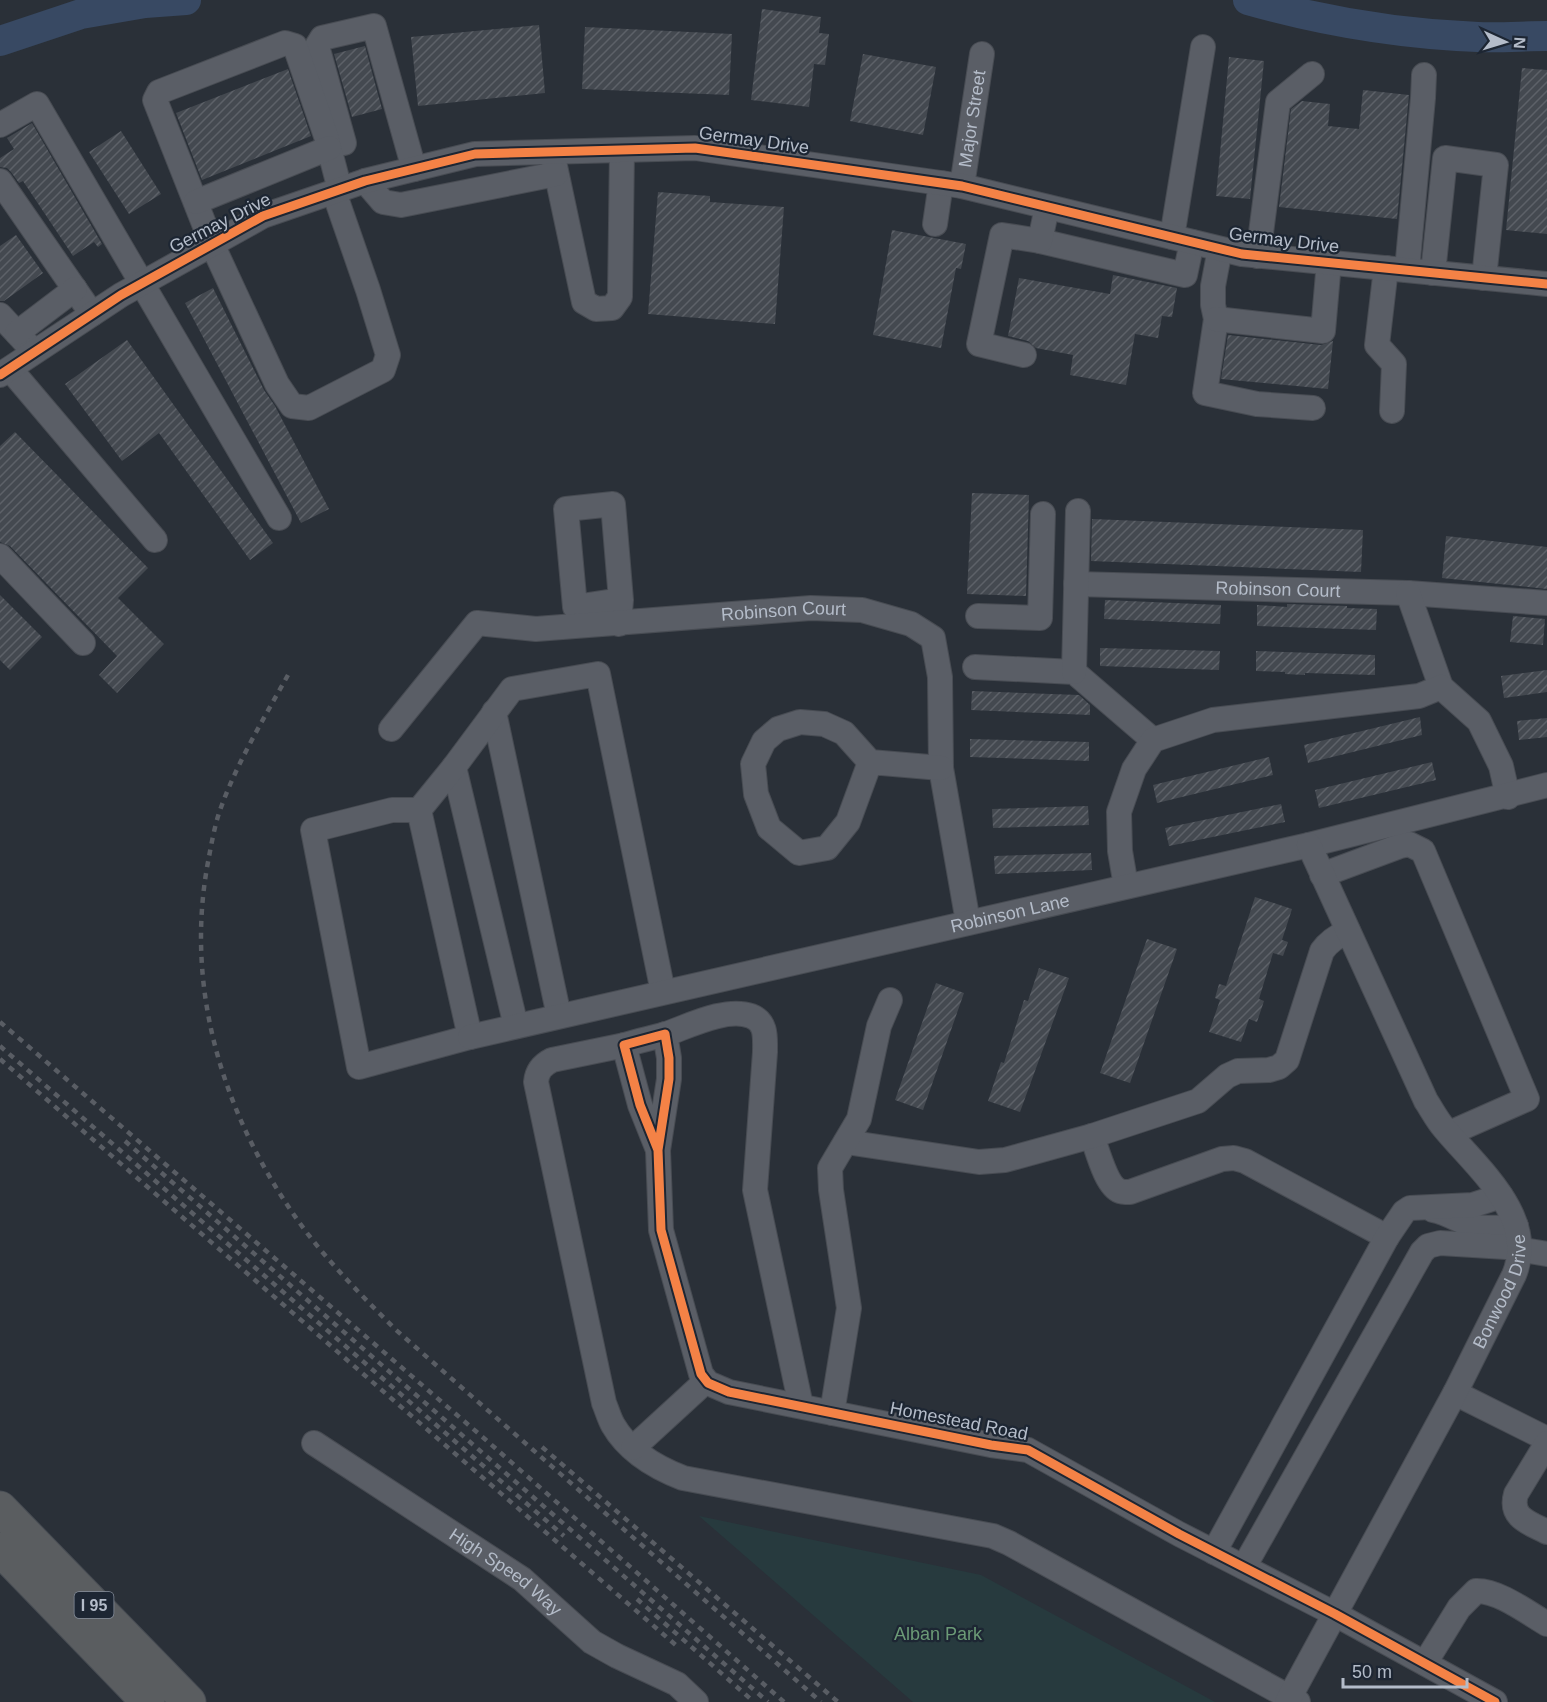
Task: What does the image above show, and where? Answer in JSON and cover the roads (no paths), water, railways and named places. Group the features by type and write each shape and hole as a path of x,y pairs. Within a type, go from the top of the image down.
{"highway":[{"name":"I 95","path":"0,1508 189,1702"},
{"name":"I 95","path":"0,1549 148,1702"}],"street":[{"path":"414,170 374,26 322,38 317,45 349,187 368,290 388,355 383,370 309,408 292,406 277,384 212,244 155,100 159,92 285,43 295,46 329,148 349,187 383,202 401,205 521,181 554,163 584,302 596,309 612,308 620,297 622,154"},
{"path":"1024,355 979,344 1002,235 1040,241 1185,274 1182,239 1203,46"},
{"name":"Major Street","path":"935,224 952,185 982,54"},
{"path":"1258,256 1278,102 1312,74"},
{"path":"1392,411 1394,364 1377,345 1396,269 1422,110 1424,75"},
{"path":"0,125 37,104 279,518"},
{"path":"196,202 329,148"},
{"name":"Germay Drive","path":"5,372 142,283 263,216 349,187 475,154 518,153 554,163 695,148 952,185 1258,256 1547,284"},
{"path":"518,153 521,181"},
{"path":"1433,273 1445,158 1496,165 1484,278"},
{"path":"0,181 92,314"},
{"path":"1040,241 1047,207"},
{"path":"1220,249 1213,285 1216,319 1205,393 1257,404 1313,408"},
{"path":"1216,319 1323,331 1329,262"},
{"path":"17,333 75,289"},
{"path":"0,315 35,352"},
{"path":"5,372 155,540"},
{"path":"1074,672 1078,511"},
{"path":"1040,618 1043,514"},
{"path":"0,556 83,643"},
{"name":"Robinson Court","path":"1076,584 1408,593 1547,603"},
{"path":"1408,593 1441,687 1479,721 1501,766 1508,796"},
{"path":"619,624 621,600"},
{"name":"Robinson Court","path":"391,729 477,622 536,629 811,608 862,610 911,624 933,638 940,677 941,768 968,922"},
{"path":"978,616 1075,619"},
{"path":"975,668 1074,672 1153,740"},
{"path":"470,1037 419,810 512,688 598,674 663,992"},
{"path":"1126,886 1120,851 1119,812 1134,769 1153,740 1213,720 1419,696 1441,687"},
{"path":"494,712 559,1016"},
{"path":"870,762 848,822 827,848 799,853 769,828 756,794 753,764 764,741 778,729 800,722 824,724 844,733 870,762 941,768"},
{"path":"454,766 516,1026"},
{"name":"Robinson Lane","path":"419,810 392,810 313,830 359,1066 516,1026 1309,845 1547,785"},
{"path":"1322,875 1400,846 1409,844 1423,851 1527,1099 1450,1133"},
{"name":"Bonwood Drive","path":"1291,1700 1335,1614 1455,1394 1519,1264 1520,1251 1516,1226 1501,1196 1491,1181 1445,1130 1426,1101 1309,845"},
{"path":"846,1142 980,1162 1005,1160 1092,1136 1198,1101 1227,1076 1238,1071 1269,1070 1279,1067 1287,1060 1322,951 1336,936 1348,931"},
{"path":"832,1413 849,1308 831,1190 830,1168 859,1119 879,1026 890,1000"},
{"path":"801,1406 755,1190 765,1033 760,1021 750,1016 729,1015 701,1021 624,1045 552,1060 543,1065 537,1073 536,1082 604,1403 613,1425 633,1448 667,1472 684,1478 993,1536 1291,1700"},
{"path":"633,1448 706,1381 701,1374 661,1230 658,1150 669,1080 669,1058 665,1034"},
{"path":"624,1045 640,1105 658,1150"},
{"path":"1092,1136 1106,1173 1113,1186 1121,1192 1130,1192 1222,1159 1234,1158 1245,1161 1387,1237"},
{"path":"1214,1552 1387,1237 1404,1212 1419,1206 1473,1205 1501,1196"},
{"path":"1419,1206 1448,1214 1476,1227 1516,1226"},
{"path":"1244,1567 1422,1252 1428,1246 1440,1243 1506,1247 1547,1254"},
{"name":"Homestead Road","path":"706,1381 729,1392 991,1445 1028,1450 1495,1702"},
{"path":"1455,1394 1547,1441 1516,1494 1513,1504 1516,1513 1521,1518 1547,1532"},
{"name":"High Speed Way","path":"314,1443 522,1580 592,1642 677,1684 696,1702"},
{"path":"1425,1663 1459,1608 1476,1591 1496,1595 1547,1624"}],"waterway":[{"path":"0,41 81,14 145,3 186,0"},
{"path":"1248,0 1304,14 1390,30 1478,37 1547,36"}],"railway":[{"path":"288,675 242,760 219,813 208,862 202,912 202,961 207,1010 218,1057 234,1104 254,1149 279,1192 307,1233 361,1295 396,1330 821,1702"},
{"path":"0,1022 486,1440 784,1702"},
{"path":"0,1046 564,1536"},
{"path":"0,1059 678,1647"},
{"path":"125,1141 768,1702"},
{"path":"542,1447 838,1702"},
{"path":"637,1599 754,1702"}],"park label":[{"name":"Alban Park","path":"938,1634"}]}
